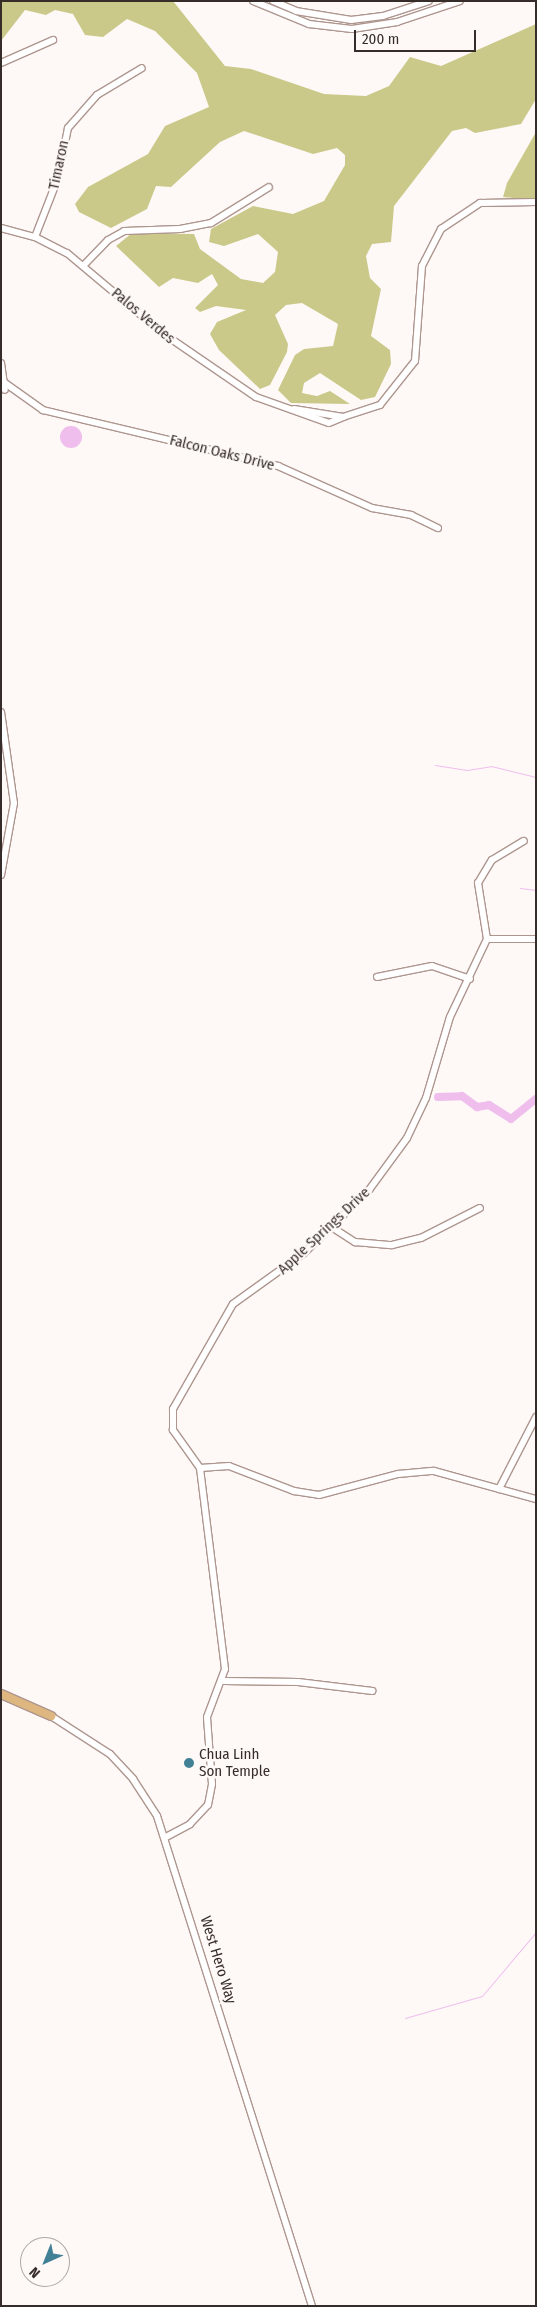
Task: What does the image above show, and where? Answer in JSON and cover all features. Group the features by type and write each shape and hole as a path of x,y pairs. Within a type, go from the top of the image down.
{"main road":[{"name":"West Hero Way","path":"1,1694 51,1716"}],"street":[{"path":"253,1 270,10 309,24 352,29 397,22 460,1"},
{"path":"270,10 274,1 296,12 351,20 383,16 429,1"},
{"path":"1,63 53,40"},
{"name":"Timaron","path":"35,237 58,178 68,128 98,95 142,68"},
{"path":"83,266 108,240 124,231 180,229 211,223 269,187"},
{"name":"Palos Verdes","path":"1,228 35,237 83,266 199,361 256,397 284,408 343,417 380,405 413,367 418,346 422,266 442,229 480,203 536,202"},
{"name":"Falcon Oaks Drive","path":"1,362 5,387 43,410 278,466 372,508 411,515 438,528"},
{"path":"1,712 14,804 1,875"},
{"path":"524,841 492,860 478,883 487,939 536,938"},
{"name":"Apple Springs Drive","path":"166,1837 190,1824 208,1805 212,1784 207,1717 224,1681 224,1648 200,1468 173,1430 171,1420 220,1322 240,1296 280,1274 369,1190 415,1126 450,1018 470,979 487,939"},
{"path":"377,976 432,966 470,979"},
{"path":"330,1226 355,1242 392,1245 421,1238 480,1208"},
{"path":"499,1489 536,1417"},
{"path":"200,1468 229,1466 313,1494 426,1470 536,1499"},
{"path":"224,1681 298,1682 372,1691"},
{"name":"West Hero Way","path":"51,1716 96,1742 122,1766 152,1806 166,1837 312,2306"}],"shaded area":[{"path":"1,1 173,1 225,66 251,69 324,94 366,96 389,86 410,57 441,66 536,24 536,99 521,124 475,133 466,128 452,131 394,206 391,242 372,244 366,256 370,278 381,289 371,336 390,350 391,364 375,397 361,400 320,373 304,383 302,393 317,396 330,391 350,404 291,403 278,390 295,355 304,349 333,346 338,324 302,303 286,305 275,315 288,344 287,352 270,385 260,389 219,350 210,334 217,322 246,310 216,306 200,312 195,308 218,285 212,274 198,283 173,278 159,287 116,246 132,233 194,234 200,249 241,279 263,283 275,272 278,252 258,234 224,246 209,242 211,229 253,206 293,214 324,201 345,165 345,155 337,148 313,154 244,131 220,142 171,187 156,186 147,209 111,228 79,212 75,204 88,187 148,154 165,126 209,107 197,73 155,31 127,19 103,37 85,35 73,14 55,10 46,15 25,10 1,41"},
{"path":"536,132 536,200 503,197 507,183"},
{"path":"71,426 79,429 82,437 79,445 71,448 63,445 60,437 63,429"}],"waterway":[{"path":"435,765 467,770 491,766 536,777"},
{"path":"520,888 536,890"},
{"path":"438,1097 462,1096 477,1107 489,1105 511,1119 536,1099"},
{"path":"405,2018 482,1996 536,1932"}],"place":[{"name":"Chua Linh Son Temple","path":"189,1763"}]}
